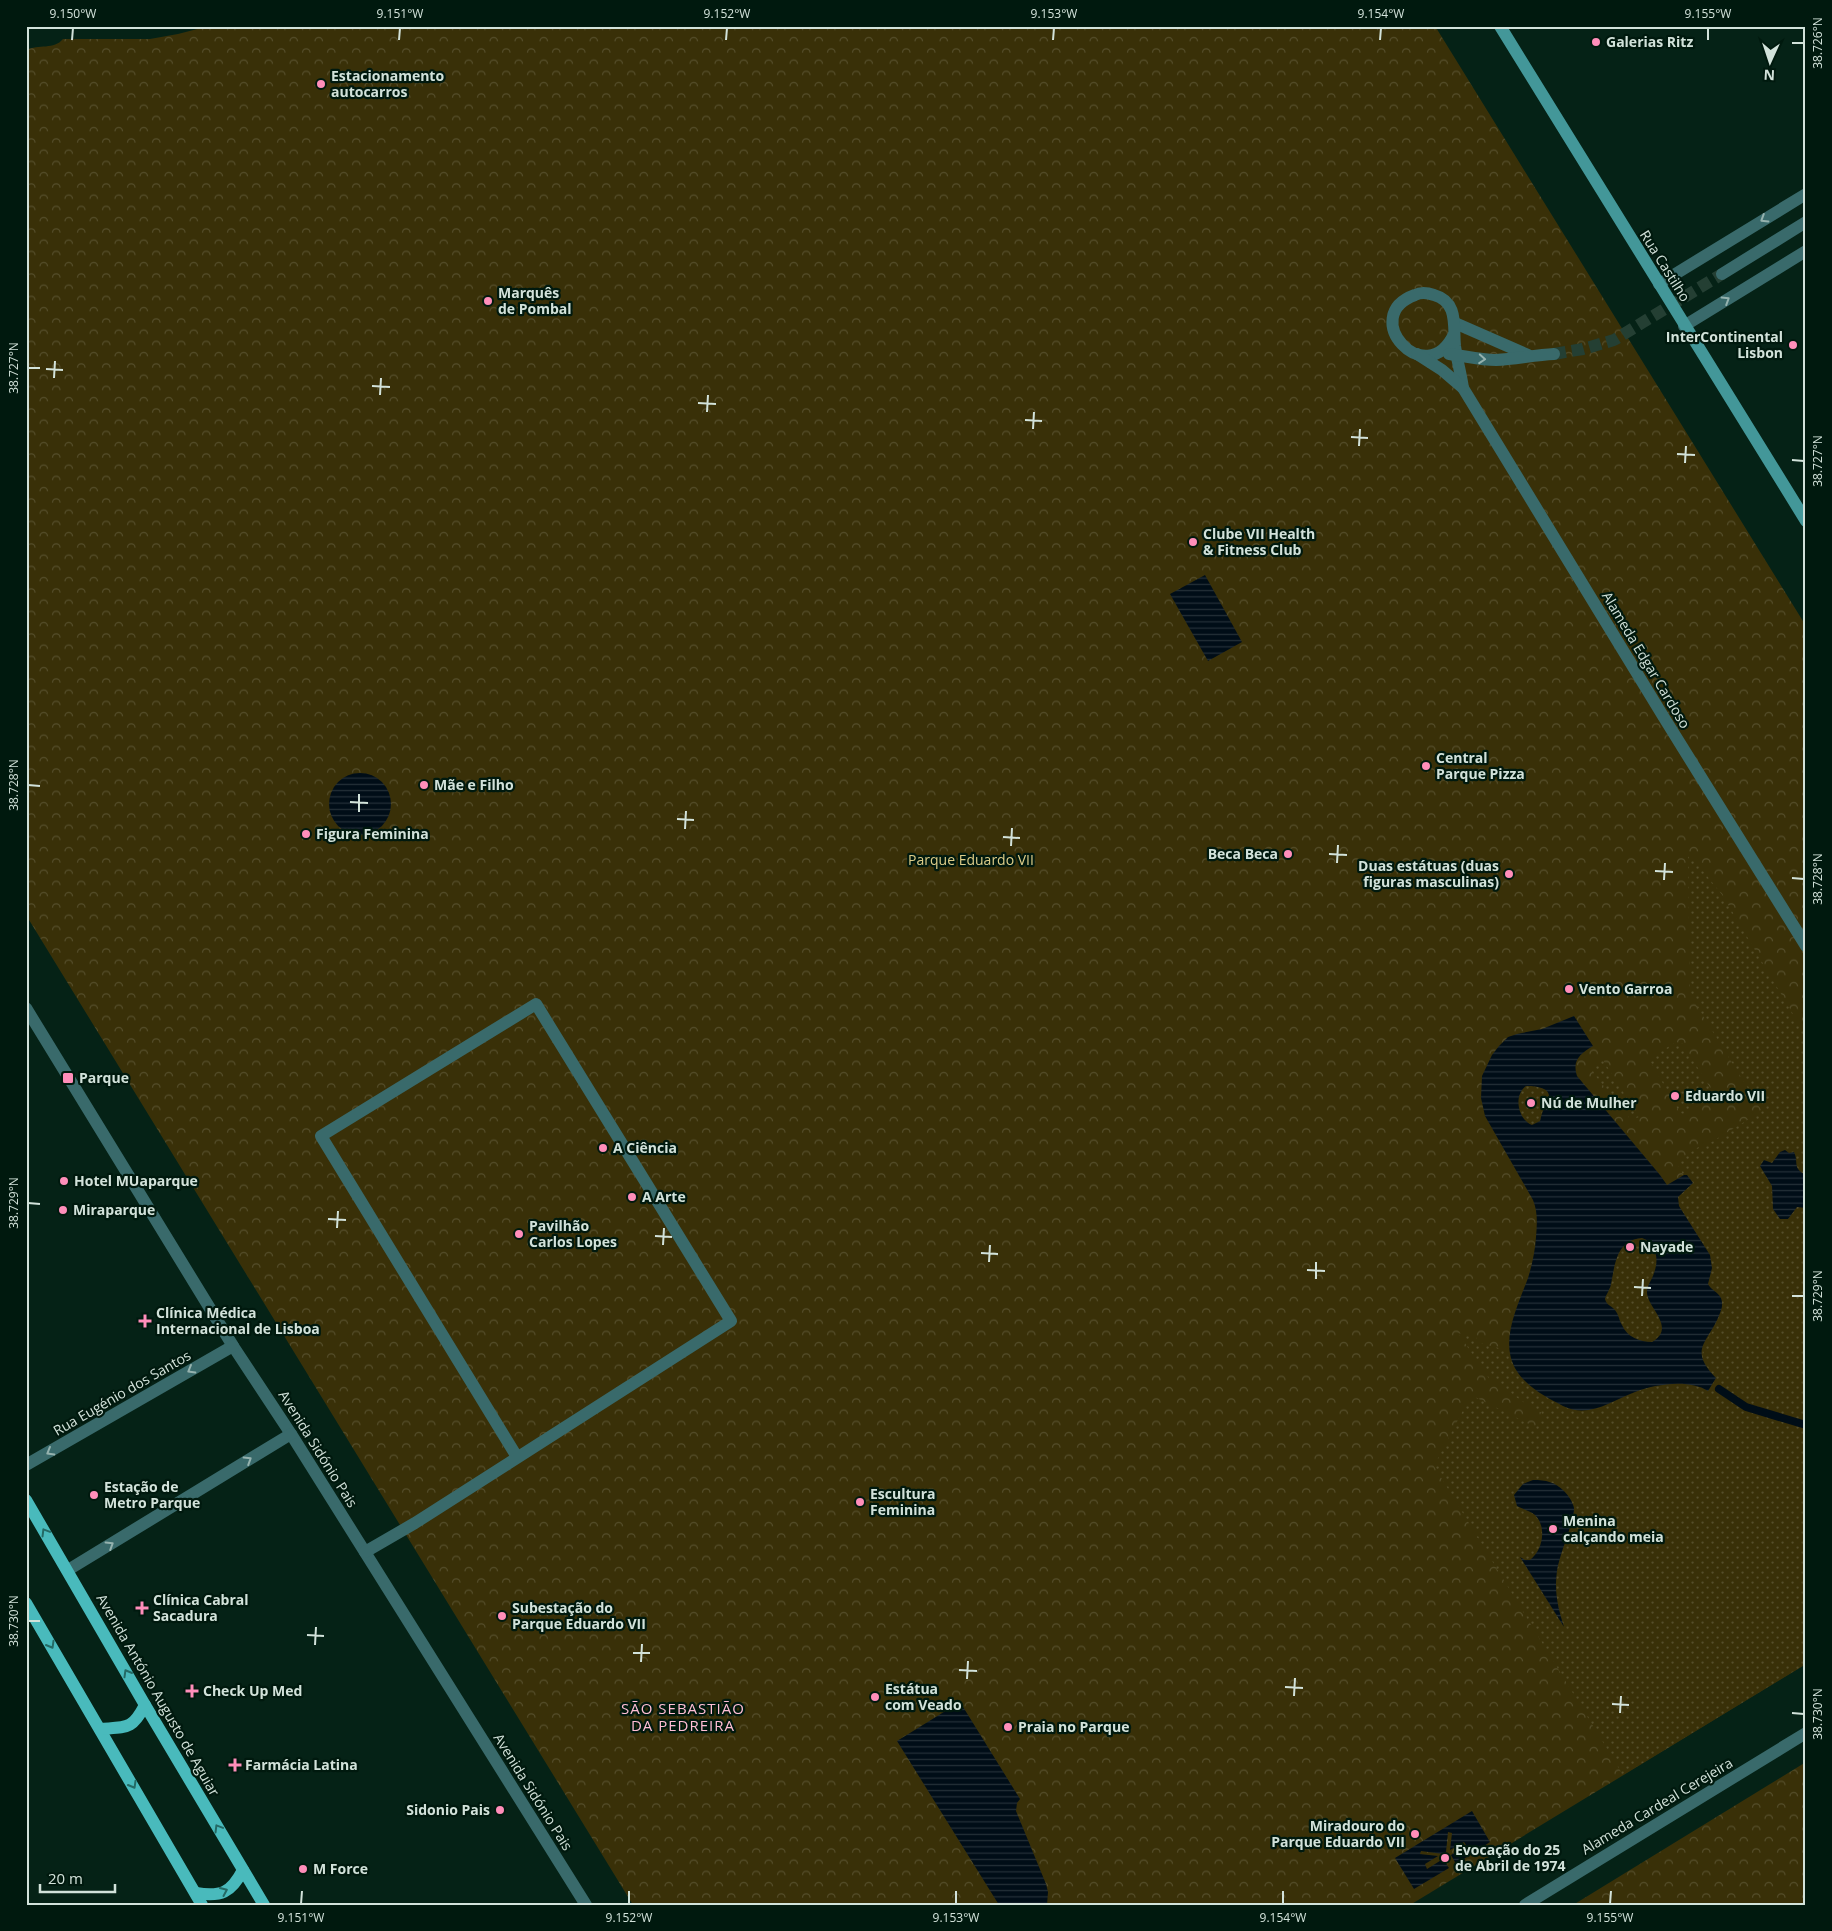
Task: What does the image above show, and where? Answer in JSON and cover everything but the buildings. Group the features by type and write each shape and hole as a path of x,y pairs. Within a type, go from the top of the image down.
{"main road":[{"name":"Avenida António Augusto de Aguiar","path":"26,1500 264,1905"},
{"path":"26,1603 202,1905"},
{"path":"100,1729 127,1727 138,1717 145,1705"},
{"path":"196,1893 211,1895 226,1892 236,1883 243,1870"}],"street":[{"name":"Rua Castilho","path":"1500,26 1806,522"},
{"path":"1659,284 1806,194"},
{"path":"1722,274 1806,222"},
{"path":"1684,326 1806,251"},
{"name":"Alameda Edgar Cardoso","path":"1463,388 1457,355 1453,313 1448,304 1439,296 1429,294 1418,293 1408,297 1400,304 1395,314 1394,334 1407,350 1442,370 1463,388 1806,946"},
{"path":"1417,354 1427,355 1437,352 1450,342 1454,329 1528,355"},
{"path":"1437,352 1476,359 1496,360 1528,355 1554,354"},
{"path":"365,1552 423,1518 731,1321 536,1004 321,1136 518,1457"},
{"name":"Avenida Sidónio Pais","path":"26,1008 233,1346 291,1434 586,1905"},
{"name":"Rua Eugénio dos Santos","path":"26,1465 233,1346"},
{"path":"68,1570 291,1434"},
{"name":"Alameda Cardeal Cerejeira","path":"1525,1905 1806,1733"}],"green space":[{"name":"Parque Eduardo VII","path":"209,26 1435,26 1806,626 1806,1664 1410,1905 633,1905 26,915 26,50 55,45 63,39 150,39"},
{"path":"1688,856 1696,862 1723,896 1806,1036 1806,1664 1623,1775 1434,1466 1471,1395 1535,1427 1542,1413 1520,1400 1492,1378 1490,1380 1458,1333 1477,1338 1476,1342 1510,1351 1513,1361 1597,1409 1637,1392 1667,1384 1695,1385 1708,1391 1716,1378 1708,1369 1703,1359 1703,1349 1715,1326 1717,1317 1717,1293 1708,1284 1712,1268 1710,1255 1679,1206 1678,1197 1682,1192 1684,1176 1676,1162 1703,1144 1705,1146 1762,1111 1690,995"},
{"path":"1676,1042 1683,1044 1714,1094 1711,1098 1684,1114 1680,1113 1650,1061 1652,1057"},
{"path":"1603,1060 1639,1117 1631,1120 1590,1069"},
{"path":"1526,1086 1543,1088 1549,1097 1540,1121 1532,1125 1523,1118 1518,1102 1519,1096"},
{"path":"1642,1238 1647,1240 1654,1248 1656,1258 1655,1269 1648,1289 1649,1298 1660,1319 1662,1328 1661,1333 1652,1342 1639,1340 1627,1333 1614,1308 1605,1299 1618,1255 1622,1248 1633,1240"},
{"path":"1806,1762 1806,1905 1573,1905"}],"shaded area":[{"path":"1205,575 1242,642 1208,661 1170,594"},
{"path":"360,773 372,775 382,782 389,792 391,804 389,816 382,826 372,833 360,835 348,833 338,826 331,816 329,804 331,792 338,782 348,775"},
{"path":"1574,1016 1593,1046 1578,1058 1576,1062 1577,1076 1667,1185 1684,1175 1687,1175 1693,1183 1678,1197 1679,1206 1710,1255 1712,1268 1708,1284 1720,1296 1722,1302 1720,1313 1706,1339 1702,1352 1707,1368 1716,1378 1708,1391 1692,1385 1662,1385 1635,1392 1591,1410 1573,1410 1534,1389 1516,1369 1511,1357 1510,1331 1528,1278 1536,1243 1537,1223 1535,1205 1485,1116 1481,1098 1482,1076 1492,1055 1508,1037 1542,1029","holes":["1526,1086 1543,1088 1549,1097 1540,1121 1532,1125 1523,1118 1518,1101 1519,1095","1642,1238 1647,1240 1656,1252 1656,1268 1647,1292 1648,1298 1659,1317 1662,1330 1659,1336 1652,1342 1639,1340 1627,1333 1614,1308 1605,1299 1618,1255 1622,1248 1627,1243"]},
{"path":"1785,1150 1789,1153 1794,1152 1797,1168 1806,1175 1806,1208 1797,1207 1788,1219 1780,1219 1773,1209 1772,1186 1760,1166 1764,1160 1772,1163 1780,1152"},
{"path":"1533,1480 1546,1481 1557,1485 1573,1503 1574,1513 1558,1564 1556,1578 1557,1599 1564,1627 1520,1557 1530,1560 1538,1550 1542,1538 1539,1520 1535,1515 1517,1506 1514,1495 1523,1484"},
{"path":"960,1702 1020,1799 1017,1803 1016,1811 1046,1884 1048,1892 1047,1905 999,1905 897,1741"},
{"path":"1472,1811 1490,1842 1456,1864 1451,1855 1466,1845 1464,1842 1450,1850 1452,1833 1448,1832 1446,1852 1443,1854 1421,1851 1420,1854 1438,1856 1425,1864 1427,1869 1443,1859 1449,1868 1414,1889 1395,1858"}],"waterway":[{"path":"1719,1389 1746,1407 1806,1425"}],"tunnel":[{"path":"1554,354 1583,349 1614,340 1722,274"}],"place":[{"name":"Galerias Ritz","path":"1596,42"},
{"name":"Estacionamento autocarros","path":"321,84"},
{"name":"Marquês de Pombal","path":"488,301"},
{"name":"InterContinental Lisbon","path":"1793,345"},
{"name":"Clube VII Health & Fitness Club","path":"1193,542"},
{"name":"Central Parque Pizza","path":"1426,766"},
{"name":"Mãe e Filho","path":"424,785"},
{"name":"Figura Feminina","path":"306,834"},
{"name":"Beca Beca","path":"1288,854"},
{"name":"Duas estátuas (duas figuras masculinas)","path":"1509,874"},
{"name":"Vento Garroa","path":"1569,989"},
{"name":"Parque","path":"68,1078"},
{"name":"Eduardo VII","path":"1675,1096"},
{"name":"Nú de Mulher","path":"1531,1103"},
{"name":"A Ciência","path":"603,1148"},
{"name":"Hotel MUaparque","path":"64,1181"},
{"name":"A Arte","path":"632,1197"},
{"name":"Miraparque","path":"63,1210"},
{"name":"Pavilhão Carlos Lopes","path":"519,1234"},
{"name":"Nayade","path":"1630,1247"},
{"name":"Clínica Médica Internacional de Lisboa","path":"145,1321"},
{"name":"Estação de Metro Parque","path":"94,1495"},
{"name":"Escultura Feminina","path":"860,1502"},
{"name":"Menina calçando meia","path":"1553,1529"},
{"name":"Clínica Cabral Sacadura","path":"142,1608"},
{"name":"Subestação do Parque Eduardo VII","path":"502,1616"},
{"name":"Check Up Med","path":"192,1691"},
{"name":"Estátua com Veado","path":"875,1697"},
{"name":"Praia no Parque","path":"1008,1727"},
{"name":"Farmácia Latina","path":"235,1765"},
{"name":"Sidonio Pais","path":"500,1810"},
{"name":"Miradouro do Parque Eduardo VII","path":"1415,1834"},
{"name":"Evocação do 25 de Abril de 1974","path":"1445,1858"},
{"name":"M Force","path":"303,1869"}],"district":[{"name":"SÃO SEBASTIÃO DA PEDREIRA","path":"683,1718"}]}
